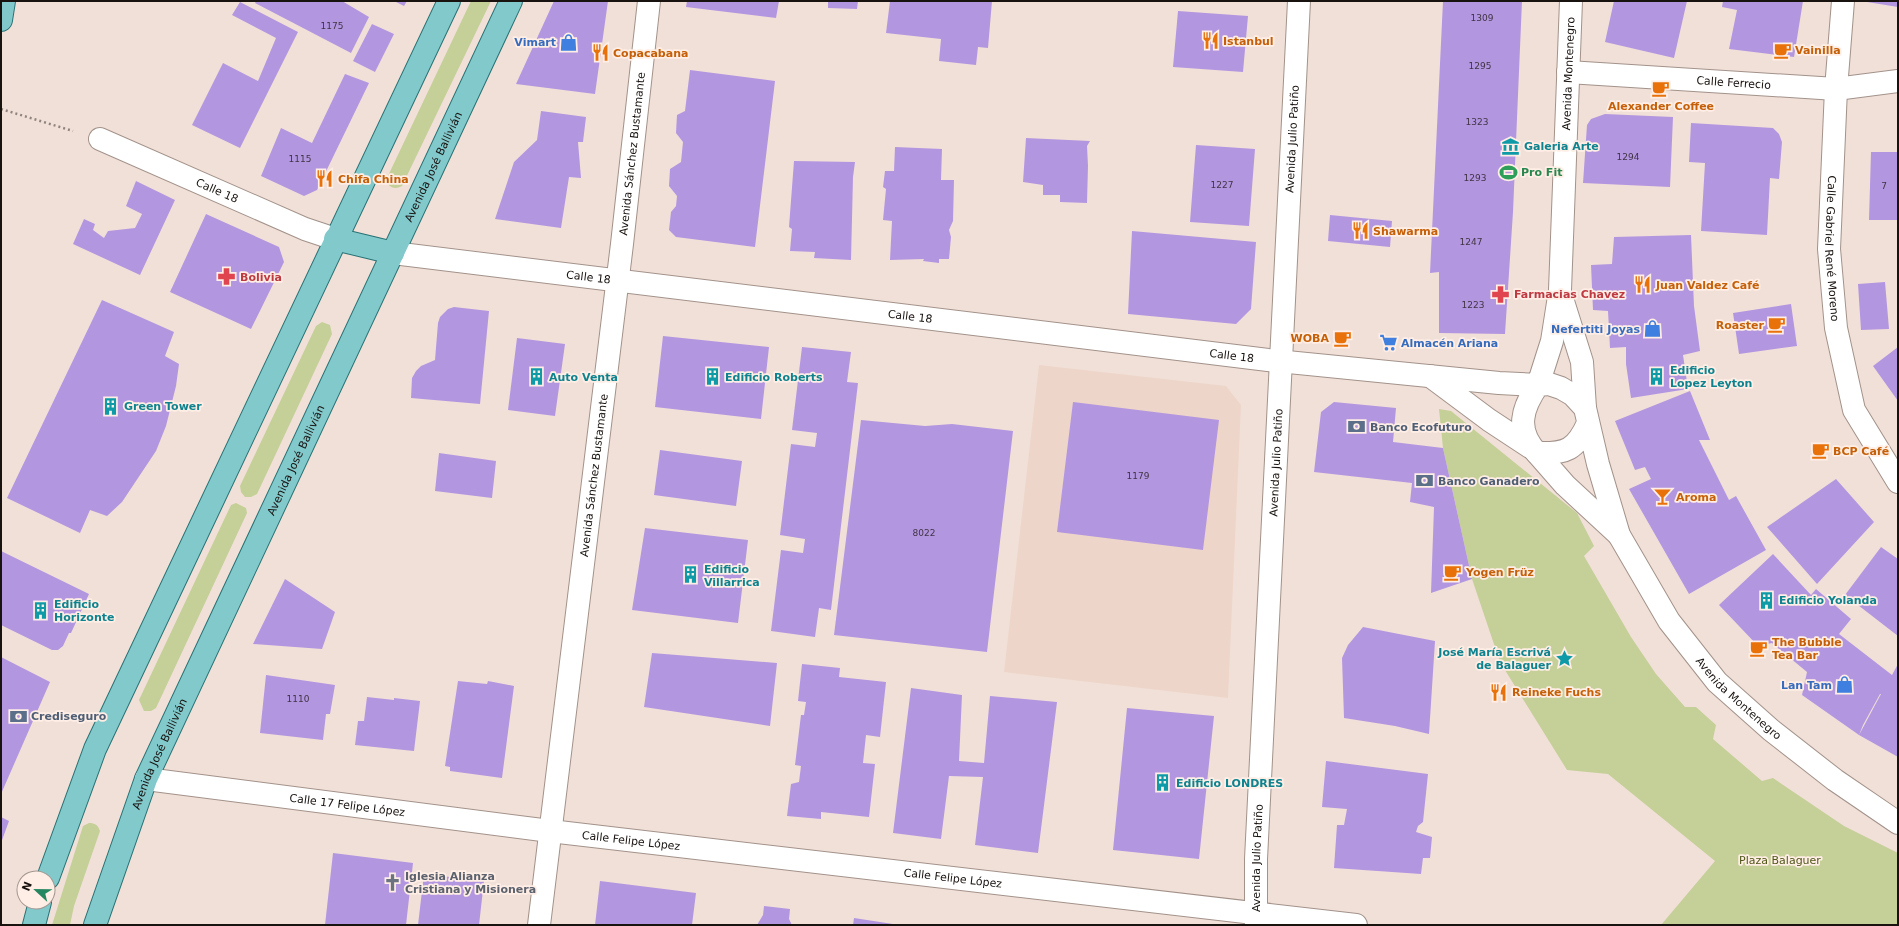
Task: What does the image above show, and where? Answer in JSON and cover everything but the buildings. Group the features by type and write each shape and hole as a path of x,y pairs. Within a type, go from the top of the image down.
{"main road":[{"path":"1,20 4,1"},
{"path":"51,870 95,750 335,239 449,1"},
{"name":"Avenida José Ballivián","path":"96,925 146,779 511,1"},
{"path":"335,239 392,253"},
{"path":"34,925 38,910"}],"street":[{"name":"Avenida Sánchez Bustamante","path":"539,925 618,279 650,1"},
{"name":"Avenida Julio Patiño","path":"1257,920 1256,859 1299,1"},
{"name":"Avenida Montenegro","path":"1538,385 1552,341 1560,290 1572,1"},
{"name":"Calle Gabriel René Moreno","path":"1843,1 1836,89 1829,249 1836,328 1854,410 1898,482"},
{"name":"Calle Ferrecio","path":"1568,72 1836,89 1898,81"},
{"name":"Calle 18","path":"100,139 305,229 335,239"},
{"name":"Calle 18","path":"392,253 618,279 1282,361 1499,383 1538,385"},
{"name":"Avenida Montenegro","path":"1560,290 1582,362 1586,415 1598,464 1619,535 1669,621 1717,682 1771,730 1834,780 1898,823"},
{"path":"1429,376 1533,450 1552,453 1572,447 1582,438 1586,415 1573,395 1561,388 1549,384 1538,385 1525,407 1522,419 1524,433 1533,450"},
{"name":"Avenida Montenegro","path":"1533,450 1565,484 1619,535"},
{"name":"Calle 17 Felipe López","path":"146,779 550,832"},
{"name":"Calle Felipe López","path":"550,832 1257,920 1356,925"}],"path":[{"path":"1,108 100,139"}],"shaded area":[{"path":"1039,365 1226,386 1241,405 1228,698 1004,672"}],"green space":[{"path":"471,1 491,1 402,186 392,188 386,180"},
{"path":"322,322 330,325 332,334 257,494 251,497 245,497 241,492 240,486 316,326"},
{"name":"Plaza Balaguer","path":"1439,409 1451,411 1577,513 1594,546 1584,556 1631,637 1656,674 1685,707 1696,707 1716,725 1713,739 1762,781 1773,778 1844,826 1898,853 1898,925 1661,925 1715,861 1608,774 1567,770 1500,662 1472,579 1443,448"},
{"path":"236,503 246,508 247,513 156,708 151,711 144,711 139,700 231,505"},
{"path":"89,823 96,825 100,831 74,906 70,925 52,925 83,826"}],"place":[{"name":"Istanbul","path":"1210,41"},
{"name":"Vimart","path":"569,42"},
{"name":"Vainilla","path":"1782,50"},
{"name":"Copacabana","path":"600,53"},
{"name":"Alexander Coffee","path":"1661,88"},
{"name":"Galeria Arte","path":"1511,146"},
{"name":"Pro Fit","path":"1508,172"},
{"name":"Chifa China","path":"325,179"},
{"name":"Shawarma","path":"1360,231"},
{"name":"Bolivia","path":"227,277"},
{"name":"Juan Valdez Café","path":"1643,285"},
{"name":"Farmacias Chavez","path":"1501,294"},
{"name":"Roaster","path":"1777,325"},
{"name":"Nefertiti Joyas","path":"1653,329"},
{"name":"WOBA","path":"1342,338"},
{"name":"Almacén Ariana","path":"1388,343"},
{"name":"Edificio Lopez Leyton","path":"1657,376"},
{"name":"Auto Venta","path":"536,377"},
{"name":"Edificio Roberts","path":"712,377"},
{"name":"Green Tower","path":"111,406"},
{"name":"Banco Ecofuturo","path":"1357,427"},
{"name":"BCP Café","path":"1820,451"},
{"name":"Banco Ganadero","path":"1425,481"},
{"name":"Aroma","path":"1663,497"},
{"name":"Yogen Früz","path":"1453,572"},
{"name":"Edificio Villarrica","path":"691,575"},
{"name":"Edificio Yolanda","path":"1766,600"},
{"name":"Edificio Horizonte","path":"41,610"},
{"name":"The Bubble Tea Bar","path":"1759,648"},
{"name":"José María Escrivá de Balaguer","path":"1564,658"},
{"name":"Lan Tam","path":"1845,685"},
{"name":"Reineke Fuchs","path":"1499,692"},
{"name":"Crediseguro","path":"18,716"},
{"name":"Edificio LONDRES","path":"1163,783"},
{"name":"Iglesia Alianza Cristiana y Misionera","path":"392,882"}]}
